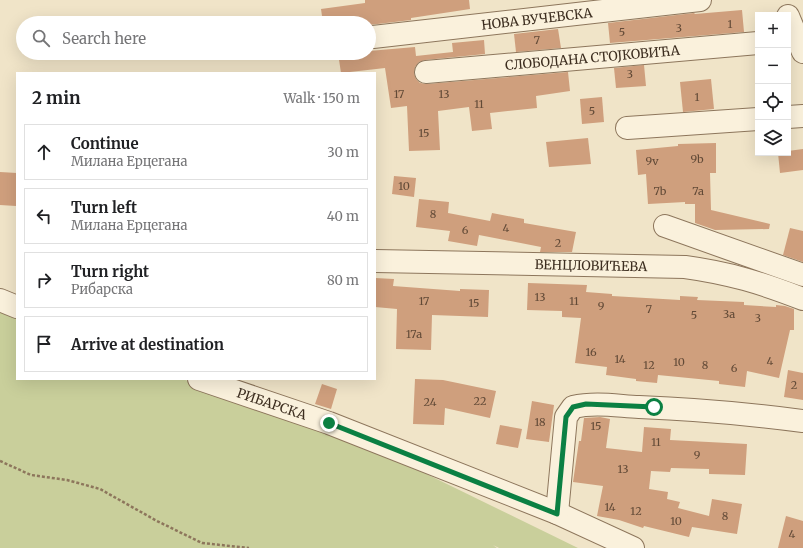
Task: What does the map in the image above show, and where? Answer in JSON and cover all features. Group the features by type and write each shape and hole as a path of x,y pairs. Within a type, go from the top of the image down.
{"street":[{"name":"НОВА ВУЧЕВСКА","path":"376,37 700,0"},
{"path":"781,0 786,12"},
{"path":"791,26 796,44"},
{"name":"СЛОБОДАНА СТОЈКОВИЋА","path":"426,72 755,43"},
{"path":"791,117 803,116"},
{"path":"627,128 755,119"},
{"path":"665,226 803,275"},
{"name":"ВЕНЦЛОВИЋЕВА","path":"376,261 685,267 739,277 767,285 803,300"},
{"path":"0,300 16,307"},
{"name":"РИБАРСКА","path":"202,380 329,423 557,514 633,548"},
{"path":"557,514 566,417 573,407 586,404 654,407 764,416 803,421"}],"path":[{"path":"0,461 31,475 67,480 100,489 157,521 202,543 249,548"}],"green space":[{"path":"0,310 16,316 16,380 186,380 406,464 578,548 499,548 493,545 497,548 0,548"}],"building":[{"path":"365,0 469,0 470,9 411,18 411,20 376,24 376,16 322,16 321,9 365,3"},
{"path":"742,10 744,32 610,43 608,23 694,13"},
{"path":"558,29 561,48 516,52 514,34"},
{"path":"484,40 485,54 425,60 419,62 415,67 414,73 416,79 420,83 427,84 568,72 570,91 536,96 537,108 490,113 492,129 472,131 469,107 438,111 440,150 409,151 407,106 391,108 385,68 341,72 339,60 376,60 376,50 415,47 416,56 453,52 452,43"},
{"path":"644,65 646,86 616,88 614,68"},
{"path":"711,79 714,109 683,112 680,82"},
{"path":"602,97 604,122 582,124 580,99"},
{"path":"588,138 591,164 549,167 546,142"},
{"path":"716,143 716,173 710,173 711,210 770,224 769,229 715,230 695,223 695,204 685,204 685,202 648,204 646,174 638,175 636,150 678,146 678,144"},
{"path":"803,149 803,170 780,173 778,156 791,156 791,151"},
{"path":"0,172 16,173 16,206 0,205"},
{"path":"394,176 416,178 414,197 392,194"},
{"path":"419,199 449,202 448,213 490,221 492,213 524,219 524,223 576,232 572,252 540,252 541,247 479,235 477,246 448,241 450,231 416,227"},
{"path":"790,228 803,231 803,262 783,255"},
{"path":"376,278 394,279 393,286 460,291 460,289 489,290 488,317 432,315 431,350 396,349 397,309 376,307"},
{"path":"528,283 587,285 586,292 612,294 612,296 680,300 680,296 698,297 697,300 744,302 744,305 776,307 776,305 785,306 794,309 794,330 790,330 779,378 747,371 745,387 719,384 719,381 658,375 657,383 636,381 636,379 606,375 607,367 575,363 581,318 562,317 562,311 527,310"},
{"path":"788,370 803,373 803,400 784,397"},
{"path":"415,379 443,380 496,391 490,418 445,408 444,425 413,424"},
{"path":"322,384 337,389 331,409 315,404"},
{"path":"532,401 554,405 549,442 526,439"},
{"path":"600,417 610,419 606,448 642,452 644,427 671,429 670,440 747,444 745,475 709,474 709,469 671,468 670,472 651,471 649,489 668,492 667,499 680,502 678,508 709,516 712,499 742,504 737,534 692,527 689,537 644,526 643,528 619,520 597,516 603,486 573,482 584,418"},
{"path":"500,425 522,429 518,448 496,444"},
{"path":"786,516 803,521 803,548 778,548"}],"route":[{"path":"329,423 557,514 566,417 573,407 586,404 654,407"}]}
